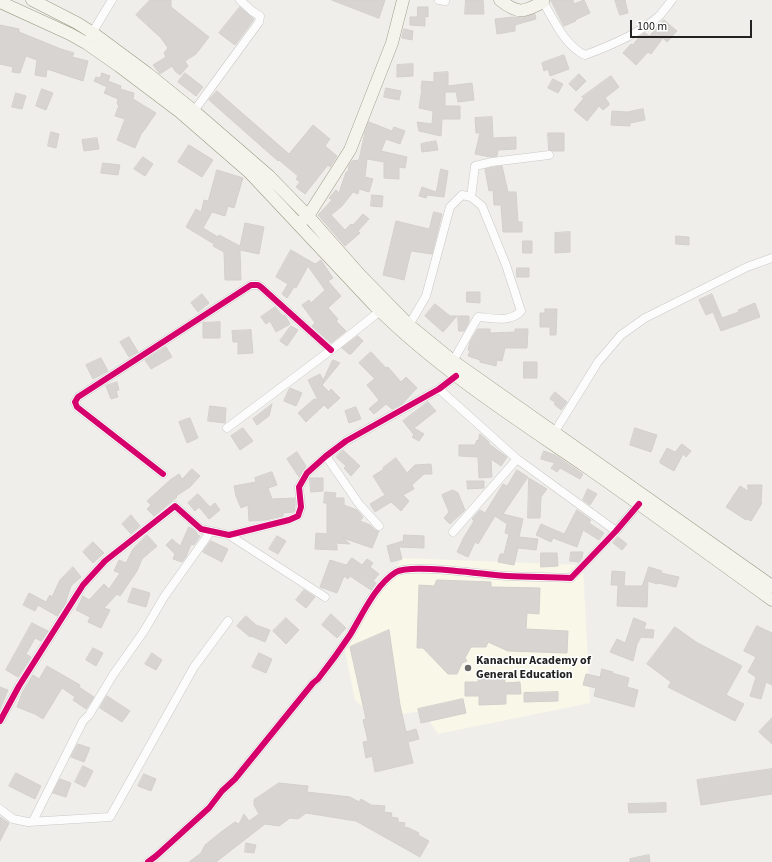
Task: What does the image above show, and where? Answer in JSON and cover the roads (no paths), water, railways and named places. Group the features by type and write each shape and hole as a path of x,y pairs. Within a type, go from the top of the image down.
{"main road":[{"path":"32,0 77,23 89,38 206,134 303,220 409,325 453,361 483,389 729,562 772,600"},
{"path":"303,220 350,150 392,42 403,0"},
{"path":"500,0 511,9 525,11 543,1"},
{"path":"0,2 70,34 89,38 147,73 194,111 269,176 303,220 380,310 411,340 456,376 483,389 554,433 619,484 639,504 729,562 772,586"}],"street":[{"path":"89,38 112,0"},
{"path":"194,111 259,22 260,16 240,0"},
{"path":"543,1 568,41 577,51 585,55 644,28 660,16 672,0"},
{"path":"471,197 475,166 492,162 549,155"},
{"path":"409,325 426,296 450,207 462,195 471,197 482,206 506,265 521,311 516,317 509,319 478,317 453,361"},
{"path":"554,433 598,362 621,335 645,318 747,267 772,258"},
{"path":"163,474 77,407 75,402 78,397 251,285 258,285 262,287 331,350"},
{"path":"227,428 331,350 380,310"},
{"path":"229,535 289,520 298,516 301,507 299,487 307,474 326,456 346,441 439,389 456,376"},
{"path":"439,389 517,459 616,531"},
{"path":"326,456 359,504 379,526"},
{"path":"453,532 517,459"},
{"path":"148,862 208,808 222,791 235,779 313,683 318,679 349,636 377,590 385,580 402,569 421,568 508,576 571,578 616,531 639,504"},
{"path":"0,720 19,686 83,585 105,561 175,506 201,529 229,535 325,596"},
{"path":"33,821 83,721 89,715 113,675 144,631 164,597 210,531"},
{"path":"0,809 13,819 28,822 110,817 194,667 228,621"}],"place":[{"name":"Kanachur Academy of General Education","path":"468,668"}]}
